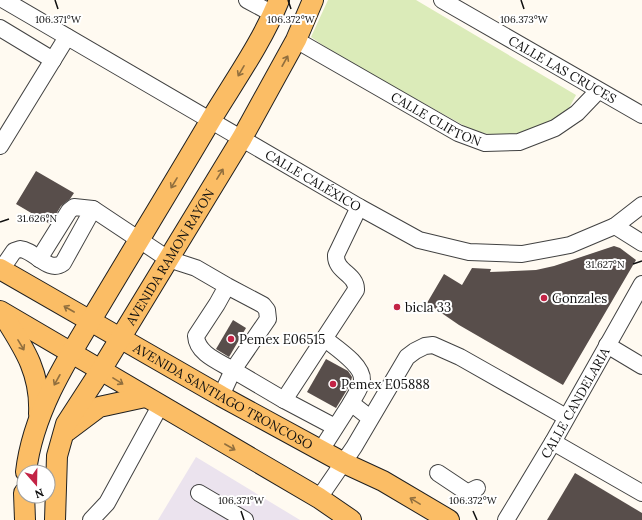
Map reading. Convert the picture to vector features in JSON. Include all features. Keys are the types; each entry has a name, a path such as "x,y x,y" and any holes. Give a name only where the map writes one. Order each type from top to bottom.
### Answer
{"main road":[{"name":"AVENIDA RAMON RAYON","path":"55,520 57,456 66,424 101,370 242,138 296,40 313,0"},
{"path":"27,464 30,444 50,392 90,321 211,120 276,7"},
{"name":"AVENIDA SANTIAGO TRONCOSO","path":"0,270 221,396 344,463 383,481 449,520"},
{"path":"0,311 101,370 152,402 319,498 351,520"},
{"path":"0,311 24,349 32,366 37,382 39,401 38,420"},
{"path":"63,435 99,407 152,402"},
{"path":"24,504 24,520"}],"street":[{"name":"CALLE CALÉXICO","path":"4,0 359,207 419,240 469,252 522,254 570,245 615,226 642,205"},
{"path":"247,0 276,7"},
{"name":"CALLE LAS CRUCES","path":"442,0 642,116"},
{"path":"0,28 53,60"},
{"path":"0,146 67,37"},
{"name":"CALLE CLIFTON","path":"296,40 458,133 485,143 519,142 555,128 577,113 598,91"},
{"path":"39,259 69,211 74,207 93,209 168,259 196,268 264,305 267,310 268,319 233,370 221,396"},
{"path":"284,400 356,290 355,281 340,268 336,255 359,207"},
{"path":"0,270 14,251 20,248 55,267 63,263 93,209"},
{"path":"615,226 642,243"},
{"name":"CALLE CANDELARIA","path":"506,520 553,442 642,284"},
{"path":"227,286 196,336 196,341 201,350 284,400 335,428"},
{"path":"321,450 351,403 362,382 362,373 358,366 325,339"},
{"path":"319,498 344,463 407,357 425,346 433,345 460,357 566,417"},
{"path":"607,345 642,366"},
{"path":"91,520 107,503 152,402"},
{"path":"351,403 370,418"},
{"path":"553,442 642,493"},
{"path":"438,473 464,491 469,492 477,488"},
{"path":"199,493 245,520"}],"shaded area":[{"path":"196,457 300,520 158,520"}],"green space":[{"path":"328,0 416,0 576,95 567,112 544,127 519,133 496,136 472,130 340,57 311,37"}],"building":[{"path":"36,171 74,193 70,199 61,206 50,224 16,204"},
{"name":"Gonzales","path":"614,246 620,248 636,260 563,385 459,325 427,303 444,274 462,285 472,268 491,269 490,272 536,270 554,266"},
{"name":"Pemex E06515","path":"233,320 246,328 229,357 216,349"},
{"name":"Pemex E05888","path":"326,359 348,371 352,377 350,385 336,408 307,392"},
{"path":"575,473 642,513 642,520 547,520"}],"place":[{"name":"Gonzales","path":"544,298"},
{"name":"bicla 33","path":"397,307"},
{"name":"Pemex E06515","path":"231,339"},
{"name":"Pemex E05888","path":"333,384"}]}
